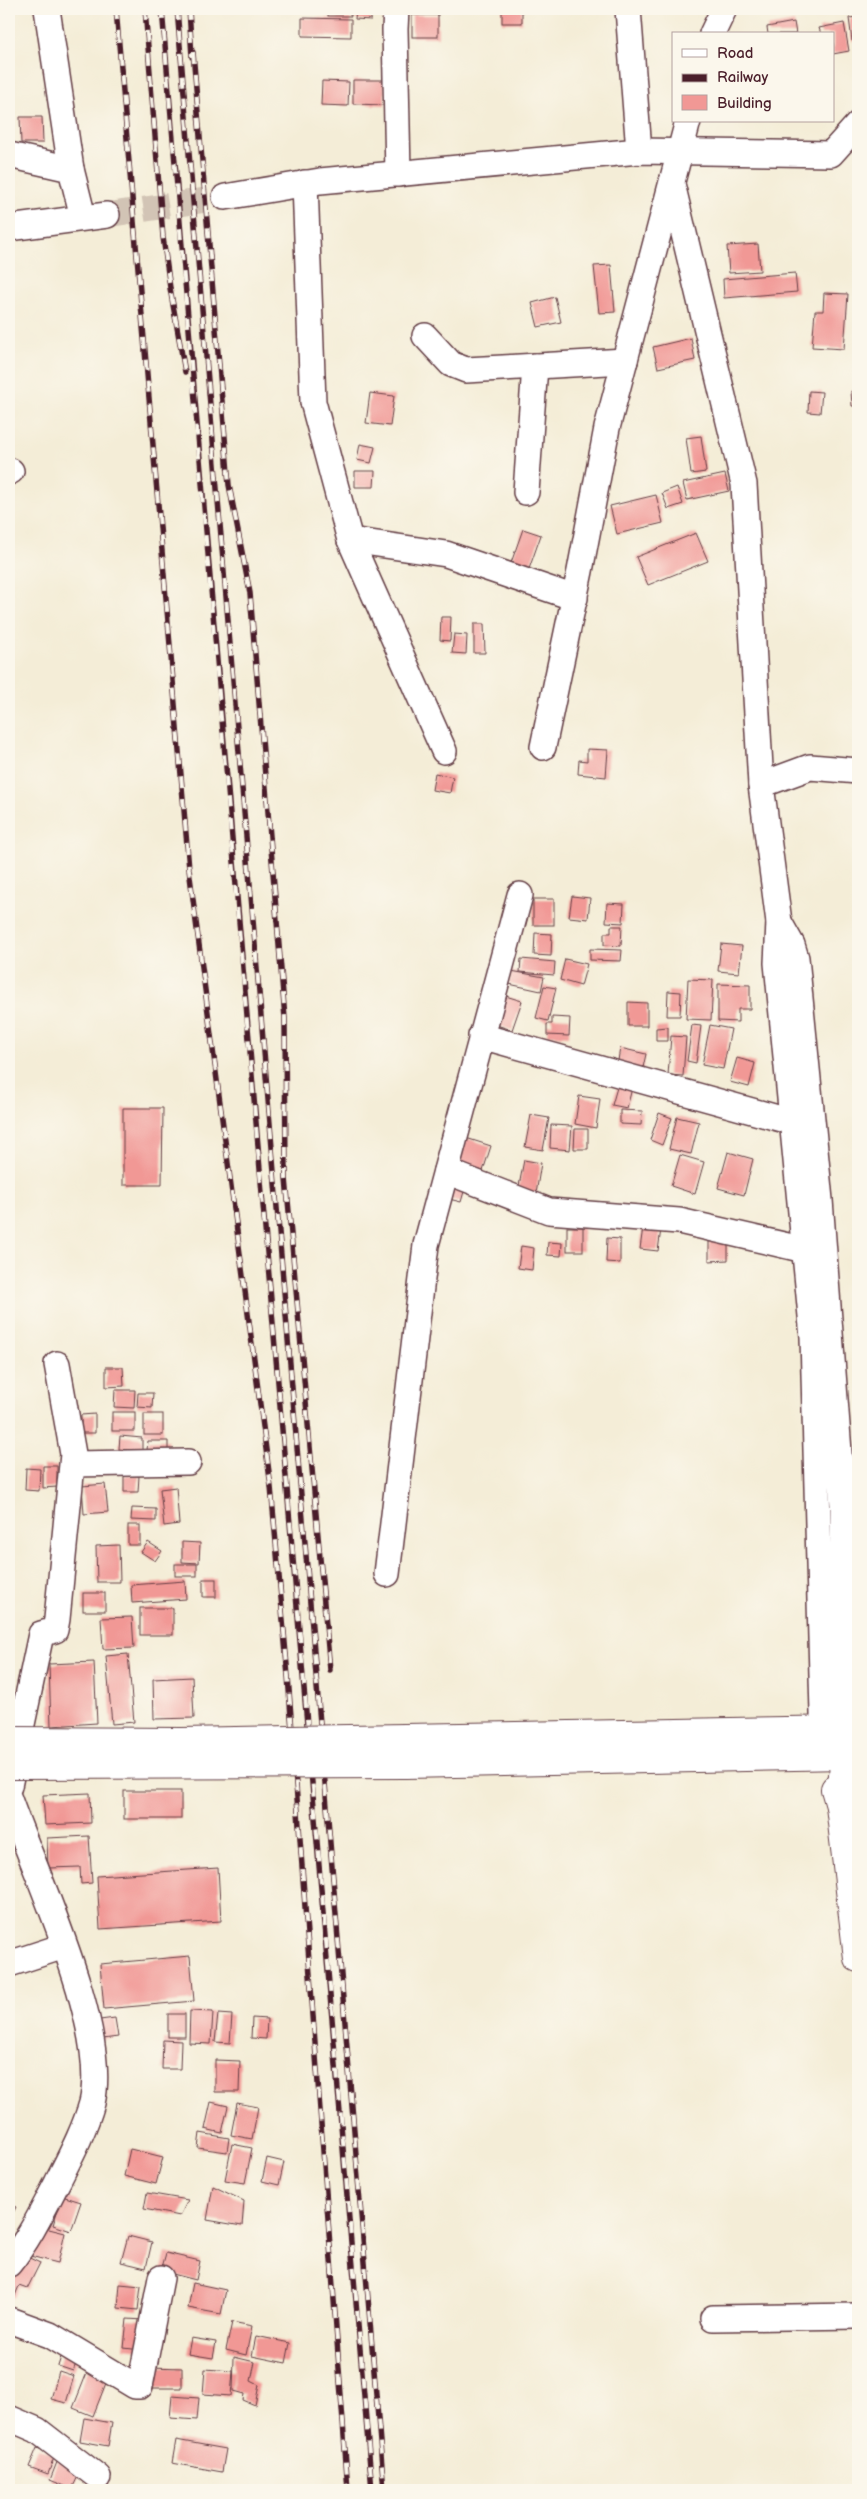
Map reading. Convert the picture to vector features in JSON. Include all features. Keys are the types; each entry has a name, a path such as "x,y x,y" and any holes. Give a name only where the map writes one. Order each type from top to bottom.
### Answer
{"main road":[{"path":"9,1741 182,1742 406,1751"},
{"path":"9,1765 406,1751 834,1743 858,1958"}],"street":[{"path":"9,228 95,216 71,169 47,9"},
{"path":"396,9 398,174"},
{"path":"628,9 639,151"},
{"path":"713,32 724,9"},
{"path":"543,747 575,598 607,428 688,122"},
{"path":"225,197 304,183 639,151 831,154 858,124"},
{"path":"9,154 71,169"},
{"path":"304,183 312,393 350,540 444,751"},
{"path":"672,186 744,484 761,785 779,922 777,963 813,1337 834,1743"},
{"path":"425,336 450,364 458,369 625,361"},
{"path":"526,492 535,366"},
{"path":"350,540 446,554 575,598"},
{"path":"761,785 810,767 858,771"},
{"path":"386,1574 424,1258 481,1036 520,895"},
{"path":"779,922 792,945 796,958 820,1200 843,1506 834,1743"},
{"path":"481,1036 792,1122"},
{"path":"446,1171 549,1210 679,1221 805,1250"},
{"path":"9,1786 41,1634 55,1630 72,1464 72,1445 57,1364"},
{"path":"72,1464 188,1462"},
{"path":"9,1799 64,1946 87,2017 94,2065 92,2102 80,2138 28,2239 9,2264"},
{"path":"9,1964 64,1946"},
{"path":"9,2320 50,2335 134,2386 140,2386 161,2278"},
{"path":"713,2318 858,2316"},
{"path":"9,2418 37,2430 98,2477"}],"building":[{"path":"293,9 322,9 322,12 293,12"},
{"path":"328,9 351,9 351,16 328,16"},
{"path":"356,9 371,9 371,20 355,19"},
{"path":"402,9 426,9 426,12 402,12"},
{"path":"502,9 522,9 522,23 502,23"},
{"path":"768,9 794,9 794,11 770,16"},
{"path":"412,15 438,15 438,37 412,37"},
{"path":"858,17 858,40 852,41 849,18"},
{"path":"302,18 351,19 351,37 302,36"},
{"path":"794,22 796,32 768,32 767,27"},
{"path":"844,23 849,51 834,54 834,32 820,32 819,28"},
{"path":"353,80 385,80 385,105 353,104"},
{"path":"322,81 349,82 348,106 321,105"},
{"path":"20,117 42,117 43,143 21,143"},
{"path":"9,120 12,120 13,139 9,140"},
{"path":"758,244 760,271 729,273 727,246"},
{"path":"611,265 615,312 599,313 594,266"},
{"path":"795,273 797,292 724,298 723,279"},
{"path":"824,293 848,294 844,349 812,347 815,311 823,311"},
{"path":"555,297 561,322 538,327 532,303"},
{"path":"691,338 695,360 658,368 653,347"},
{"path":"809,391 822,392 820,413 808,412"},
{"path":"851,391 858,391 858,406 852,406"},
{"path":"370,393 394,396 390,426 366,423"},
{"path":"701,436 706,472 691,474 686,438"},
{"path":"360,444 375,447 371,463 357,460"},
{"path":"355,471 375,471 374,487 355,487"},
{"path":"725,474 729,491 687,500 683,483"},
{"path":"677,487 683,504 668,509 662,493"},
{"path":"656,495 663,523 617,534 610,506"},
{"path":"523,529 541,535 529,569 511,563"},
{"path":"696,533 708,561 648,585 636,557"},
{"path":"441,617 451,617 450,641 440,640"},
{"path":"474,624 484,624 485,653 474,653"},
{"path":"454,634 467,635 466,654 452,653"},
{"path":"587,749 608,750 606,777 578,774 579,760 587,761"},
{"path":"435,773 453,777 450,793 432,790"},
{"path":"572,896 590,898 588,919 569,917"},
{"path":"533,899 554,899 554,925 533,925"},
{"path":"607,903 624,904 623,923 606,922"},
{"path":"611,926 622,926 621,946 604,945 604,933 611,933"},
{"path":"535,933 552,934 551,956 534,955"},
{"path":"721,944 742,946 739,973 718,971"},
{"path":"590,949 622,950 621,961 590,960"},
{"path":"521,959 555,962 554,975 520,972"},
{"path":"565,959 587,964 581,986 560,980"},
{"path":"511,971 544,977 541,991 509,984"},
{"path":"688,979 713,980 711,1020 686,1019"},
{"path":"718,984 750,985 750,1009 738,1009 738,1022 718,1021"},
{"path":"544,986 556,988 548,1021 536,1018"},
{"path":"668,991 681,992 680,1016 667,1016"},
{"path":"499,994 522,1001 512,1030 490,1023"},
{"path":"628,1002 647,1003 647,1026 628,1026"},
{"path":"552,1017 570,1018 569,1036 547,1035 547,1024 552,1024"},
{"path":"692,1025 701,1026 696,1063 687,1061"},
{"path":"710,1025 731,1029 723,1069 702,1065"},
{"path":"668,1027 668,1041 656,1041 656,1028"},
{"path":"671,1036 686,1037 683,1076 668,1075"},
{"path":"620,1048 646,1054 642,1072 617,1067"},
{"path":"737,1058 755,1063 749,1087 730,1082"},
{"path":"618,1084 632,1088 627,1108 612,1105"},
{"path":"579,1096 600,1099 596,1128 575,1124"},
{"path":"123,1108 163,1108 162,1185 123,1185"},
{"path":"620,1110 642,1111 641,1125 620,1124"},
{"path":"659,1113 672,1118 662,1145 650,1140"},
{"path":"531,1115 549,1118 543,1150 525,1147"},
{"path":"677,1117 699,1122 691,1154 669,1149"},
{"path":"551,1125 572,1126 570,1150 550,1148"},
{"path":"575,1129 588,1129 588,1149 574,1149"},
{"path":"466,1138 491,1146 483,1171 458,1163"},
{"path":"728,1152 753,1159 744,1195 718,1188"},
{"path":"680,1155 704,1162 695,1194 671,1186"},
{"path":"524,1160 541,1163 536,1194 518,1191"},
{"path":"449,1184 465,1188 461,1202 445,1198"},
{"path":"567,1227 583,1227 583,1251 567,1251"},
{"path":"643,1227 661,1229 658,1251 640,1249"},
{"path":"607,1238 620,1239 620,1263 606,1262"},
{"path":"709,1238 728,1238 728,1260 709,1261"},
{"path":"548,1242 562,1243 561,1256 547,1255"},
{"path":"521,1246 534,1248 532,1270 518,1268"},
{"path":"106,1367 123,1367 124,1386 106,1387"},
{"path":"115,1390 135,1390 134,1408 114,1407"},
{"path":"138,1393 153,1393 152,1408 137,1407"},
{"path":"112,1412 135,1412 135,1431 112,1431"},
{"path":"95,1414 95,1433 81,1433 81,1415"},
{"path":"144,1414 163,1414 163,1435 144,1435"},
{"path":"120,1436 142,1438 142,1451 119,1449"},
{"path":"148,1441 168,1441 168,1451 147,1450"},
{"path":"43,1466 57,1466 57,1487 43,1488"},
{"path":"26,1468 40,1469 39,1491 25,1490"},
{"path":"124,1476 139,1476 138,1492 124,1492"},
{"path":"105,1484 108,1512 84,1514 82,1486"},
{"path":"176,1487 179,1524 164,1526 160,1489"},
{"path":"132,1508 156,1509 156,1521 131,1520"},
{"path":"128,1525 140,1525 140,1545 128,1545"},
{"path":"148,1542 162,1551 155,1561 141,1552"},
{"path":"182,1542 200,1543 199,1563 182,1562"},
{"path":"119,1545 120,1582 97,1582 96,1546"},
{"path":"175,1564 197,1564 197,1576 175,1576"},
{"path":"203,1579 216,1579 216,1597 203,1597"},
{"path":"185,1581 186,1599 132,1603 131,1585"},
{"path":"83,1593 105,1593 105,1611 83,1611"},
{"path":"140,1608 173,1608 173,1635 140,1635"},
{"path":"132,1617 134,1648 103,1649 101,1618"},
{"path":"128,1654 134,1722 112,1724 106,1656"},
{"path":"94,1662 97,1723 51,1726 49,1664"},
{"path":"192,1677 194,1718 154,1719 153,1679"},
{"path":"124,1791 181,1791 181,1819 124,1819"},
{"path":"90,1793 91,1823 45,1825 43,1795"},
{"path":"89,1836 92,1883 81,1884 80,1867 48,1868 47,1838"},
{"path":"218,1868 221,1921 100,1929 97,1876"},
{"path":"190,1956 194,2001 104,2009 100,1964"},
{"path":"190,2011 213,2012 211,2044 189,2043"},
{"path":"168,2014 185,2014 185,2037 168,2037"},
{"path":"218,2014 232,2015 230,2043 215,2042"},
{"path":"115,2018 118,2037 103,2039 100,2020"},
{"path":"252,2018 267,2019 266,2039 251,2038"},
{"path":"163,2040 181,2041 180,2069 162,2069"},
{"path":"215,2060 240,2061 239,2092 215,2092"},
{"path":"211,2102 228,2106 222,2133 205,2129"},
{"path":"237,2103 258,2107 252,2139 231,2135"},
{"path":"200,2133 229,2138 227,2152 198,2148"},
{"path":"232,2144 252,2148 245,2183 225,2180"},
{"path":"130,2149 163,2157 156,2184 124,2176"},
{"path":"267,2158 284,2162 279,2185 262,2181"},
{"path":"213,2186 244,2201 242,2226 207,2220"},
{"path":"147,2193 188,2200 180,2216 144,2209"},
{"path":"62,2196 81,2202 71,2231 53,2225"},
{"path":"9,2204 16,2207 9,2221"},
{"path":"37,2226 65,2233 58,2263 30,2256"},
{"path":"128,2236 152,2242 146,2268 121,2262"},
{"path":"19,2253 40,2263 27,2289 19,2286 14,2298 9,2295 9,2274"},
{"path":"166,2253 200,2261 196,2280 161,2271"},
{"path":"193,2283 226,2290 221,2314 188,2308"},
{"path":"120,2284 141,2286 138,2310 118,2308"},
{"path":"127,2319 144,2320 141,2350 124,2348"},
{"path":"232,2322 252,2326 246,2355 226,2350"},
{"path":"256,2336 290,2343 286,2363 252,2356"},
{"path":"191,2338 216,2342 213,2358 188,2354"},
{"path":"62,2354 78,2359 73,2371 58,2366"},
{"path":"234,2357 255,2362 251,2381 259,2385 255,2405 243,2400 244,2394 233,2391"},
{"path":"150,2367 182,2368 182,2388 150,2388"},
{"path":"205,2369 233,2371 231,2396 203,2394"},
{"path":"88,2370 108,2378 93,2416 73,2408"},
{"path":"59,2371 74,2376 66,2403 51,2399"},
{"path":"172,2396 199,2398 197,2420 170,2418"},
{"path":"84,2418 112,2423 108,2446 80,2441"},
{"path":"176,2440 226,2449 222,2472 172,2463"},
{"path":"37,2448 55,2455 48,2474 29,2467"},
{"path":"59,2457 79,2474 72,2489 50,2480"}],"tunnel":[{"path":"107,215 225,197"}],"railway":[{"path":"116,9 189,869 271,1487 288,1676 348,2490"},
{"path":"145,9 163,237 185,372"},
{"path":"162,9 372,2490"},
{"path":"177,9 384,2490"},
{"path":"189,9 192,57"},
{"path":"193,52 229,485 250,593 285,1018 286,1178 330,1670"}]}
